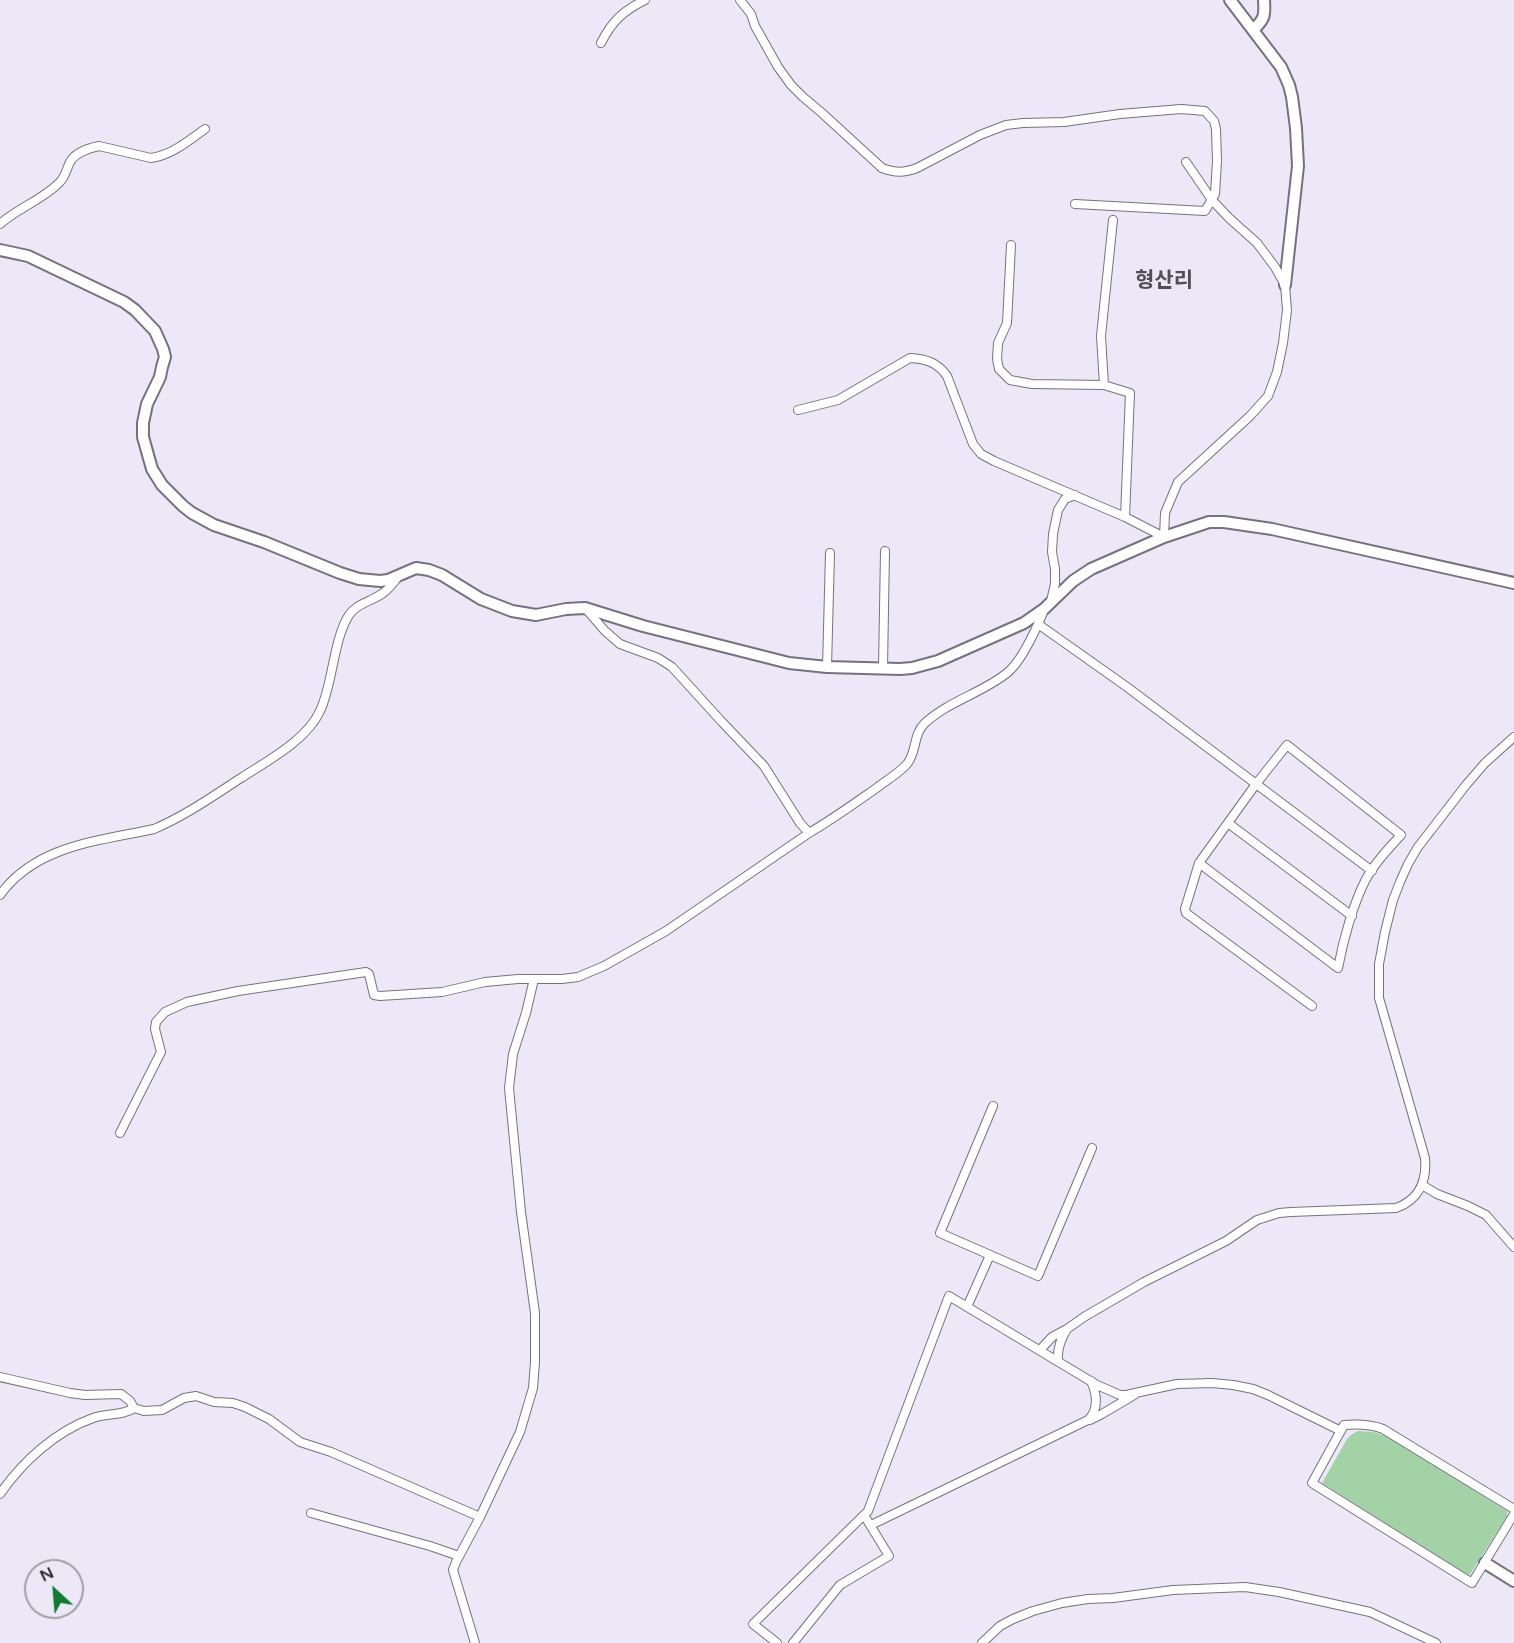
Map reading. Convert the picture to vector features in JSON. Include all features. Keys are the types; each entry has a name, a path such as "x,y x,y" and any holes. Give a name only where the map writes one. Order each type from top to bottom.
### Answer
{"main road":[{"path":"1230,0 1277,61 1285,74 1292,97 1298,166 1285,285"},
{"path":"1254,30 1263,21 1264,0"},
{"path":"0,250 28,256 124,303 135,310 155,331 165,357 145,412 143,437 156,478 168,492 192,513 225,529 264,542 349,577 380,581 416,568 429,570 442,575 481,599 528,615 543,615 566,609 585,608 643,626 799,665 883,668 912,668 938,661 1024,623 1048,606 1083,574 1164,537 1209,522 1249,525 1514,583"},
{"path":"1485,1563 1514,1581"}],"street":[{"path":"601,43 606,33 624,12 645,0"},
{"path":"740,0 751,14 755,26 778,67 791,85 882,168 891,171 908,172 980,135 1006,125 1064,122 1181,109 1201,110 1210,115 1216,129 1217,161 1215,194 1205,211 1075,204"},
{"path":"0,224 57,185 67,173 74,156 91,148 99,146 151,158 159,157 178,148 205,129"},
{"path":"798,410 838,400 910,358 932,361 947,376 973,444 981,454 1125,517 1164,537 1165,513 1178,482 1250,416 1268,396 1277,372 1287,310 1285,285 1275,267 1257,243 1212,200 1186,162"},
{"path":"1104,385 1101,336 1113,220"},
{"path":"1011,244 1007,323 998,343 999,369 1010,380 1032,384 1104,385 1130,393 1125,517"},
{"path":"120,1133 161,1052 155,1029 156,1022 165,1012 187,1002 366,972 369,974 374,995 380,996 442,992 485,982 578,977 629,953 675,925 833,819 907,764 919,730 930,719 1014,667 1048,606 1055,584 1052,552 1058,510 1065,499 1075,495"},
{"path":"883,668 885,551"},
{"path":"827,667 830,553"},
{"path":"0,895 11,881 31,865 68,848 154,829 167,823 206,801 292,744 313,724 321,710 348,617 359,605 386,591 399,576"},
{"path":"585,608 620,644 658,658 672,667 764,766 800,823 809,833"},
{"path":"1038,624 1372,871"},
{"path":"1040,1350 1052,1337 1084,1317 1128,1291 1226,1241 1257,1220 1285,1212 1396,1208 1410,1202 1416,1195 1422,1185 1426,1168 1422,1145 1379,998 1379,964 1385,932 1393,900 1418,847 1466,784 1491,757 1514,737"},
{"path":"1199,863 1338,968 1344,941 1361,892 1372,871 1401,835 1287,745 1199,863 1185,909 1186,913 1312,1006"},
{"path":"1228,823 1352,916"},
{"path":"475,1643 453,1570 520,1432 533,1388 536,1362 535,1313 521,1212 509,1088 513,1054 534,979"},
{"path":"993,1106 940,1233 1038,1276 1092,1148"},
{"path":"1422,1185 1486,1215 1514,1247"},
{"path":"967,1307 990,1255"},
{"path":"777,1643 753,1624 870,1507 949,1296 1105,1389 1120,1395 1177,1384 1233,1384 1268,1395 1341,1431"},
{"path":"1058,1361 1059,1345 1067,1329"},
{"path":"0,1377 70,1393 121,1394 134,1408 144,1411 162,1410 184,1398 196,1396 214,1402 239,1405 269,1419 300,1442 331,1452 480,1517"},
{"path":"1088,1420 1095,1408 1095,1390 1090,1380"},
{"path":"871,1526 1102,1414 1138,1393"},
{"path":"0,1494 19,1469 70,1429 96,1417 125,1412 134,1408"},
{"path":"1514,1509 1383,1429 1372,1425 1344,1425 1312,1483 1472,1583 1514,1514"},
{"path":"311,1513 459,1556"},
{"path":"793,1643 840,1585 889,1556 864,1515"},
{"path":"982,1643 1000,1626 1013,1619 1062,1603 1088,1599 1113,1599 1173,1590 1245,1587 1370,1612 1436,1643"}],"green space":[{"path":"1358,1431 1387,1436 1507,1511 1507,1516 1469,1576 1322,1483 1347,1439"}],"district":[{"name":"형산리","path":"1164,281"}]}
